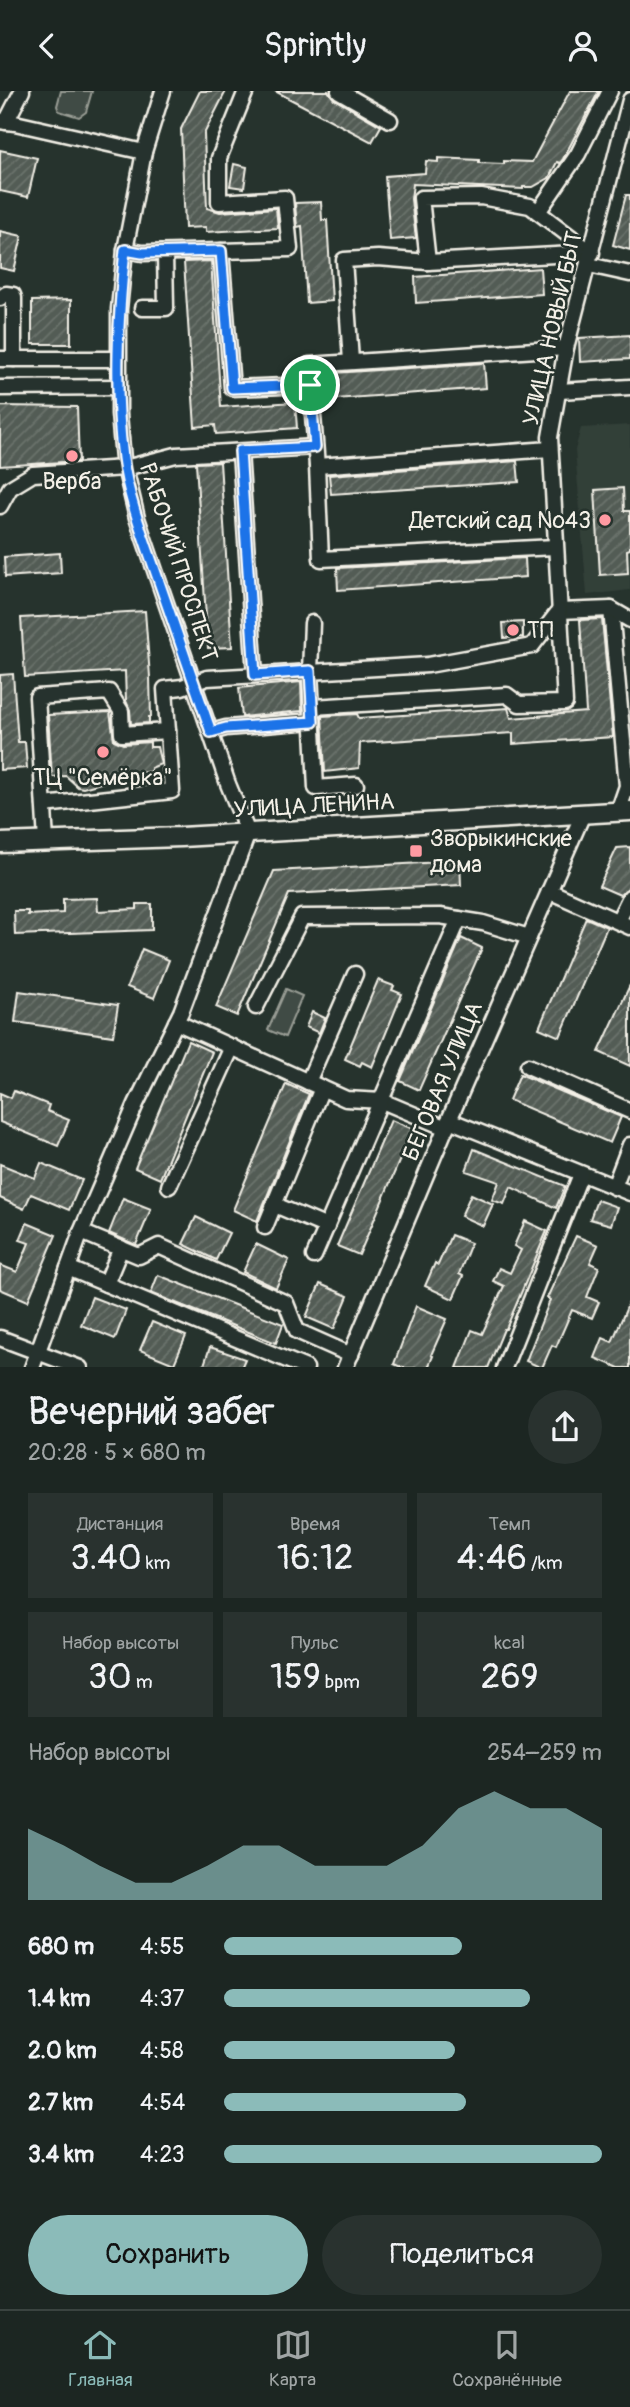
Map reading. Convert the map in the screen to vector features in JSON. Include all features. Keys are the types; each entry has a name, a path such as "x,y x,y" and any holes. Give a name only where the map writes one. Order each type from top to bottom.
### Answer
{"main road":[{"name":"УЛИЦА ЛЕНИНА","path":"0,843 248,833 624,811"}],"street":[{"path":"22,91 3,122 144,152"},
{"name":"РАБОЧИЙ ПРОСПЕКТ","path":"163,91 144,152 125,250 119,309 118,387 125,468 137,518 248,833"},
{"path":"125,250 165,253 290,249 285,198 219,202 219,157 246,91"},
{"path":"339,91 390,120"},
{"path":"538,212 578,153 610,91"},
{"name":"УЛИЦА НОВЫЙ БЫТ","path":"313,714 507,695 519,704 565,703 550,437 566,348 630,100"},
{"path":"428,262 421,198 481,197 530,206 590,259 630,274"},
{"path":"221,251 232,388 310,385"},
{"path":"142,308 166,307 165,253"},
{"path":"351,361 344,260 378,258 428,262 590,259"},
{"path":"0,298 6,294 13,295 14,298 7,359 118,359"},
{"path":"555,547 321,559 309,365 566,348"},
{"path":"0,388 118,387"},
{"path":"559,391 630,387"},
{"path":"0,506 10,488 33,474 125,468 176,455 315,447"},
{"path":"317,465 550,449"},
{"path":"240,451 255,675"},
{"path":"611,609 625,705 624,811"},
{"path":"44,805 172,791 165,689 181,687 193,681 255,675 428,665 532,646 559,611 611,609 630,620"},
{"path":"312,623 310,671 316,788 356,785"},
{"path":"47,842 37,697 109,692 121,711 122,734 168,731"},
{"path":"211,732 313,714"},
{"name":"БЕГОВАЯ УЛИЦА","path":"348,1361 583,814"},
{"path":"32,1367 81,1232 136,1104 176,1022 248,833"},
{"path":"549,891 624,924 630,897"},
{"path":"256,1007 302,916 440,916 484,923 529,937"},
{"path":"314,1257 458,919"},
{"path":"265,1227 355,974"},
{"path":"176,1022 346,1099 382,1101 630,1193"},
{"path":"169,1186 232,1047"},
{"path":"528,1066 630,1111"},
{"path":"614,1187 630,1145"},
{"path":"504,1367 581,1174"},
{"path":"275,1205 327,1227"},
{"path":"81,1232 139,1256 159,1246 286,1303 297,1331 348,1361"},
{"path":"106,1284 121,1248"},
{"path":"68,1268 306,1367"},
{"path":"0,1338 80,1367"}],"shaded area":[{"path":"61,91 92,91 86,112 79,117 59,111 57,106"},
{"name":"Детский сад №43","path":"630,425 630,590 587,595 575,450 581,428"},
{"path":"286,989 302,996 285,1037 268,1030"}],"building":[{"path":"200,91 226,91 204,134 207,208 220,212 276,208 278,228 206,232 206,227 185,228 181,129"},
{"path":"275,91 328,91 334,99 381,126 372,142"},
{"path":"570,91 599,91 563,159 560,163 557,162 549,178 523,189 413,184 411,199 416,238 390,240 385,176 425,173 426,161 438,162 438,158 479,160 479,163 532,162"},
{"path":"0,150 37,158 28,197 0,191"},
{"path":"234,164 247,167 244,188 230,186"},
{"path":"626,195 630,195 630,250 613,245"},
{"path":"321,202 322,220 327,220 332,301 307,303 302,226 297,227 295,203"},
{"path":"0,231 22,236 14,271 0,268"},
{"path":"211,261 221,407 295,402 297,428 216,434 215,425 195,427 184,262"},
{"path":"540,268 542,294 416,303 415,277"},
{"path":"71,300 71,344 32,344 32,301"},
{"path":"630,335 630,359 580,362 579,338"},
{"path":"484,363 486,388 335,399 333,373"},
{"path":"0,406 77,407 79,461 0,466"},
{"path":"517,461 519,482 331,494 329,475"},
{"path":"220,462 232,647 208,648 196,463"},
{"path":"623,488 624,511 630,511 628,573 600,575 595,490"},
{"path":"60,553 61,573 5,577 4,557"},
{"path":"525,558 526,577 338,590 337,568"},
{"path":"145,611 150,677 149,723 131,724 126,701 125,671 25,677 21,618"},
{"path":"602,619 613,737 513,744 513,733 360,743 359,768 325,772 322,716 357,714 359,718 508,708 511,718 586,712 580,620"},
{"name":"ТП","path":"523,622 523,637 504,638 503,623"},
{"path":"13,674 18,742 25,742 27,768 0,770 0,675"},
{"path":"301,682 302,711 242,717 239,688"},
{"name":"ТЦ \"Семёрка\"","path":"110,712 114,740 123,744 150,742 150,747 157,747 161,764 151,768 151,772 136,773 83,788 66,776 52,777 48,715"},
{"path":"630,847 628,888 620,895 599,886 617,848"},
{"path":"460,861 461,885 289,894 237,1016 216,1007 274,871"},
{"path":"97,898 98,911 137,909 137,904 152,904 152,930 15,935 14,911 28,911 28,915 63,913 63,899"},
{"path":"586,918 607,927 560,1037 539,1028"},
{"path":"461,938 482,948 419,1090 400,1081"},
{"path":"142,949 169,960 154,998 127,987"},
{"path":"378,980 394,986 392,990 402,994 372,1067 362,1062 360,1066 345,1059"},
{"path":"630,985 630,1066 599,1052"},
{"path":"19,991 118,1005 113,1036 15,1022"},
{"path":"312,1012 325,1018 319,1033 306,1027"},
{"path":"188,1041 212,1052 160,1179 135,1168"},
{"path":"520,1074 621,1117 610,1143 509,1100"},
{"path":"286,1084 309,1094 257,1221 233,1210"},
{"path":"14,1091 49,1105 47,1111 69,1120 58,1146 0,1122 0,1093 11,1098"},
{"path":"391,1120 413,1129 359,1255 337,1246"},
{"path":"474,1149 565,1186 556,1208 511,1187 504,1204 492,1200 499,1182 466,1171"},
{"path":"41,1163 82,1180 69,1210 31,1194 24,1209 0,1198 0,1164 35,1178"},
{"path":"471,1194 493,1204 483,1226 461,1216"},
{"path":"123,1198 151,1209 136,1245 109,1233"},
{"path":"597,1200 617,1207 611,1225 590,1219"},
{"path":"196,1217 229,1233 216,1260 183,1244"},
{"path":"525,1221 547,1231 488,1367 457,1367 472,1330 482,1334 504,1286 493,1281 499,1268 510,1273 521,1250 514,1246"},
{"path":"27,1223 56,1235 28,1301 0,1289 0,1265 17,1272 29,1243 20,1240"},
{"path":"451,1235 471,1243 459,1274 463,1276 453,1299 425,1286"},
{"path":"576,1236 598,1245 590,1263 599,1267 587,1297 599,1302 592,1318 572,1310 556,1347 552,1345 542,1367 540,1367 526,1361 550,1300 547,1298"},
{"path":"256,1244 289,1260 276,1288 243,1272"},
{"path":"158,1275 283,1324 276,1343 151,1293"},
{"path":"320,1284 348,1296 334,1329 306,1317"},
{"path":"92,1297 126,1310 115,1339 81,1325"},
{"path":"630,1300 630,1367 617,1367 595,1358 603,1338 612,1342"},
{"path":"416,1306 447,1319 428,1367 401,1367 394,1364"},
{"path":"152,1322 186,1336 174,1364 140,1350"},
{"path":"210,1347 245,1359 241,1367 203,1367"}],"place":[{"name":"Верба","path":"72,456"},
{"name":"Детский сад №43","path":"605,520"},
{"name":"ТП","path":"513,630"},
{"name":"ТЦ \"Семёрка\"","path":"103,752"},
{"name":"Зворыкинские дома","path":"416,851"}],"route":[{"path":"125,250 142,253 221,251 232,388 310,385 315,447 240,451 255,675 310,671 313,722 226,728 211,732 137,518 123,459 118,353 125,250"}]}
